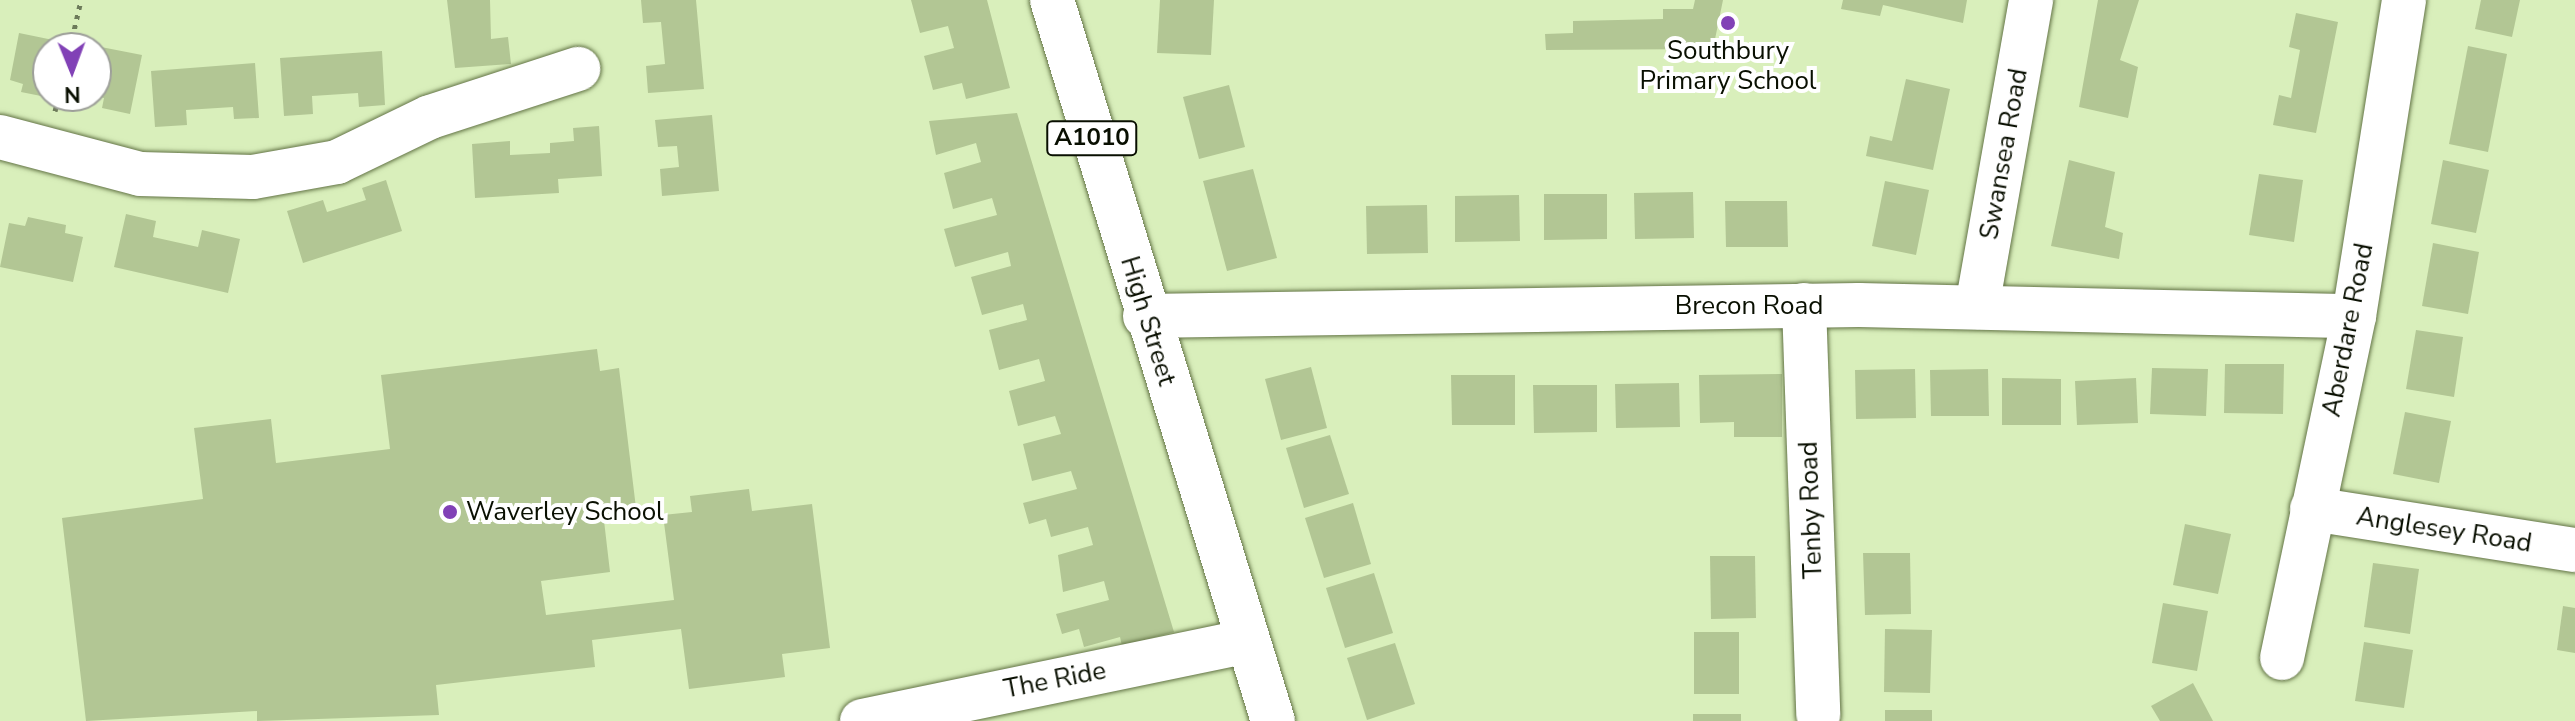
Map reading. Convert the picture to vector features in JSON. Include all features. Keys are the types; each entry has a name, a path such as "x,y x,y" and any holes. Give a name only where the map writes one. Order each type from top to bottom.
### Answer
{"street":[{"name":"High Street","path":"1052,0 1145,316 1248,641"},
{"name":"Swansea Road","path":"1977,307 2031,0"},
{"name":"Aberdare Road","path":"2282,658 2354,316 2404,0"},
{"path":"0,137 140,174 253,177 337,162 430,117 578,69"},
{"name":"Brecon Road","path":"1145,316 1804,305 2354,316"},
{"name":"Tenby Road","path":"1804,305 1818,715"},
{"name":"Anglesey Road","path":"2312,509 2575,550"},
{"name":"The Ride","path":"862,721 945,711 1248,641"},
{"name":"A1010","path":"1248,641 1273,721"}],"path":[{"path":"74,32 81,0"}],"building":[{"path":"447,0 490,0 491,39 508,37 511,64 455,68"},
{"path":"641,0 696,0 704,89 648,93 646,66 665,64 661,22 643,23"},
{"path":"911,0 987,0 1010,88 966,99 962,83 933,90 924,56 954,48 948,26 920,33"},
{"path":"1160,0 1214,0 1211,55 1157,53"},
{"path":"1695,0 1723,0 1713,49 1546,50 1545,34 1573,33 1573,21 1663,19 1663,9 1693,9"},
{"path":"1843,0 1967,0 1963,23 1883,5 1880,16 1841,9"},
{"path":"2098,0 2139,0 2120,60 2138,67 2128,118 2079,107"},
{"path":"2481,0 2520,0 2512,37 2475,29"},
{"path":"2296,13 2338,22 2316,133 2273,125 2279,95 2291,98 2300,50 2289,47"},
{"path":"19,33 32,36 32,94 21,92 23,84 10,80"},
{"path":"2468,46 2507,54 2488,152 2449,144"},
{"path":"112,49 142,55 130,114 112,110"},
{"path":"382,51 385,105 359,107 358,93 312,96 313,114 284,116 280,58"},
{"path":"255,63 259,118 234,119 233,107 186,110 187,125 155,127 151,71"},
{"path":"1906,79 1950,89 1933,170 1866,156 1870,136 1892,141"},
{"path":"1229,85 1245,147 1199,159 1183,97"},
{"path":"1017,113 1174,632 1122,646 1120,637 1084,647 1079,629 1062,634 1056,614 1109,600 1104,581 1063,592 1058,555 1093,545 1088,527 1051,537 1046,519 1029,524 1023,503 1077,489 1071,471 1032,481 1023,444 1061,434 1055,416 1018,426 1009,391 1045,381 1039,359 999,370 989,330 1027,320 1023,304 982,315 971,277 1011,266 1008,252 955,267 944,229 997,215 992,198 953,209 944,173 981,162 976,143 936,155 929,121"},
{"path":"712,115 719,191 662,196 660,169 679,167 677,146 658,147 655,120"},
{"path":"599,126 602,176 558,179 559,193 475,198 472,144 510,141 510,155 550,153 550,143 574,141 573,128"},
{"path":"2069,160 2115,172 2105,227 2123,233 2119,259 2051,246"},
{"path":"2443,160 2489,170 2476,233 2431,224"},
{"path":"1253,169 1277,258 1227,271 1203,181"},
{"path":"2259,174 2303,180 2294,242 2249,235"},
{"path":"386,180 402,231 303,263 287,211 323,200 327,212 366,200 362,188"},
{"path":"1885,181 1929,190 1916,255 1872,246"},
{"path":"1693,192 1694,238 1635,239 1634,193"},
{"path":"1544,194 1607,194 1607,239 1544,240"},
{"path":"1519,195 1520,241 1455,242 1455,196"},
{"path":"1725,201 1787,201 1788,247 1726,247"},
{"path":"1427,205 1428,253 1367,254 1366,206"},
{"path":"126,214 156,221 153,237 198,247 202,230 240,239 228,293 114,267"},
{"path":"28,217 66,225 65,233 83,237 73,282 0,267 9,223 25,226"},
{"path":"2433,243 2479,252 2468,314 2422,306"},
{"path":"2416,330 2463,337 2454,397 2406,389"},
{"path":"597,349 600,371 619,368 636,508 603,512 610,572 541,581 546,615 674,600 663,515 692,512 690,496 749,489 752,511 812,504 830,648 782,654 785,677 689,689 681,629 592,640 595,667 436,685 439,715 257,721 257,711 86,721 62,518 203,499 194,428 271,419 276,463 390,449 381,375"},
{"path":"2225,364 2284,364 2283,414 2224,413"},
{"path":"1311,367 1327,428 1281,440 1265,379"},
{"path":"2152,368 2208,369 2206,416 2150,414"},
{"path":"1915,369 1916,418 1856,419 1855,370"},
{"path":"1988,369 1989,416 1931,416 1930,370"},
{"path":"1782,374 1782,437 1734,437 1734,422 1700,423 1699,375"},
{"path":"1451,375 1515,375 1515,425 1452,425"},
{"path":"2002,378 2061,379 2061,425 2002,425"},
{"path":"2136,378 2138,423 2077,425 2075,381"},
{"path":"1679,383 1680,427 1616,428 1615,384"},
{"path":"1533,385 1597,385 1597,432 1534,433"},
{"path":"2405,412 2451,421 2439,483 2393,474"},
{"path":"1330,435 1349,494 1304,508 1286,448"},
{"path":"1353,503 1371,564 1324,578 1305,518"},
{"path":"2185,524 2231,534 2218,594 2173,585"},
{"path":"1863,553 1910,553 1911,614 1865,615"},
{"path":"1710,556 1755,556 1756,618 1711,619"},
{"path":"2373,563 2419,569 2410,634 2364,627"},
{"path":"1374,573 1393,633 1345,648 1326,588"},
{"path":"2163,603 2208,611 2197,671 2152,663"},
{"path":"2563,606 2575,608 2575,653 2557,650"},
{"path":"1885,629 1932,630 1930,693 1884,692"},
{"path":"1694,632 1739,632 1739,694 1694,694"},
{"path":"2364,642 2413,650 2404,708 2355,701"},
{"path":"1395,643 1415,704 1367,720 1347,658"},
{"path":"2193,683 2213,721 2160,721 2151,706"},
{"path":"1885,710 1932,710 1932,721 1885,721"},
{"path":"1693,714 1741,714 1741,721 1693,721"}],"place":[{"name":"Southbury Primary School","path":"1728,23"},
{"name":"Waverley School","path":"450,512"}]}
